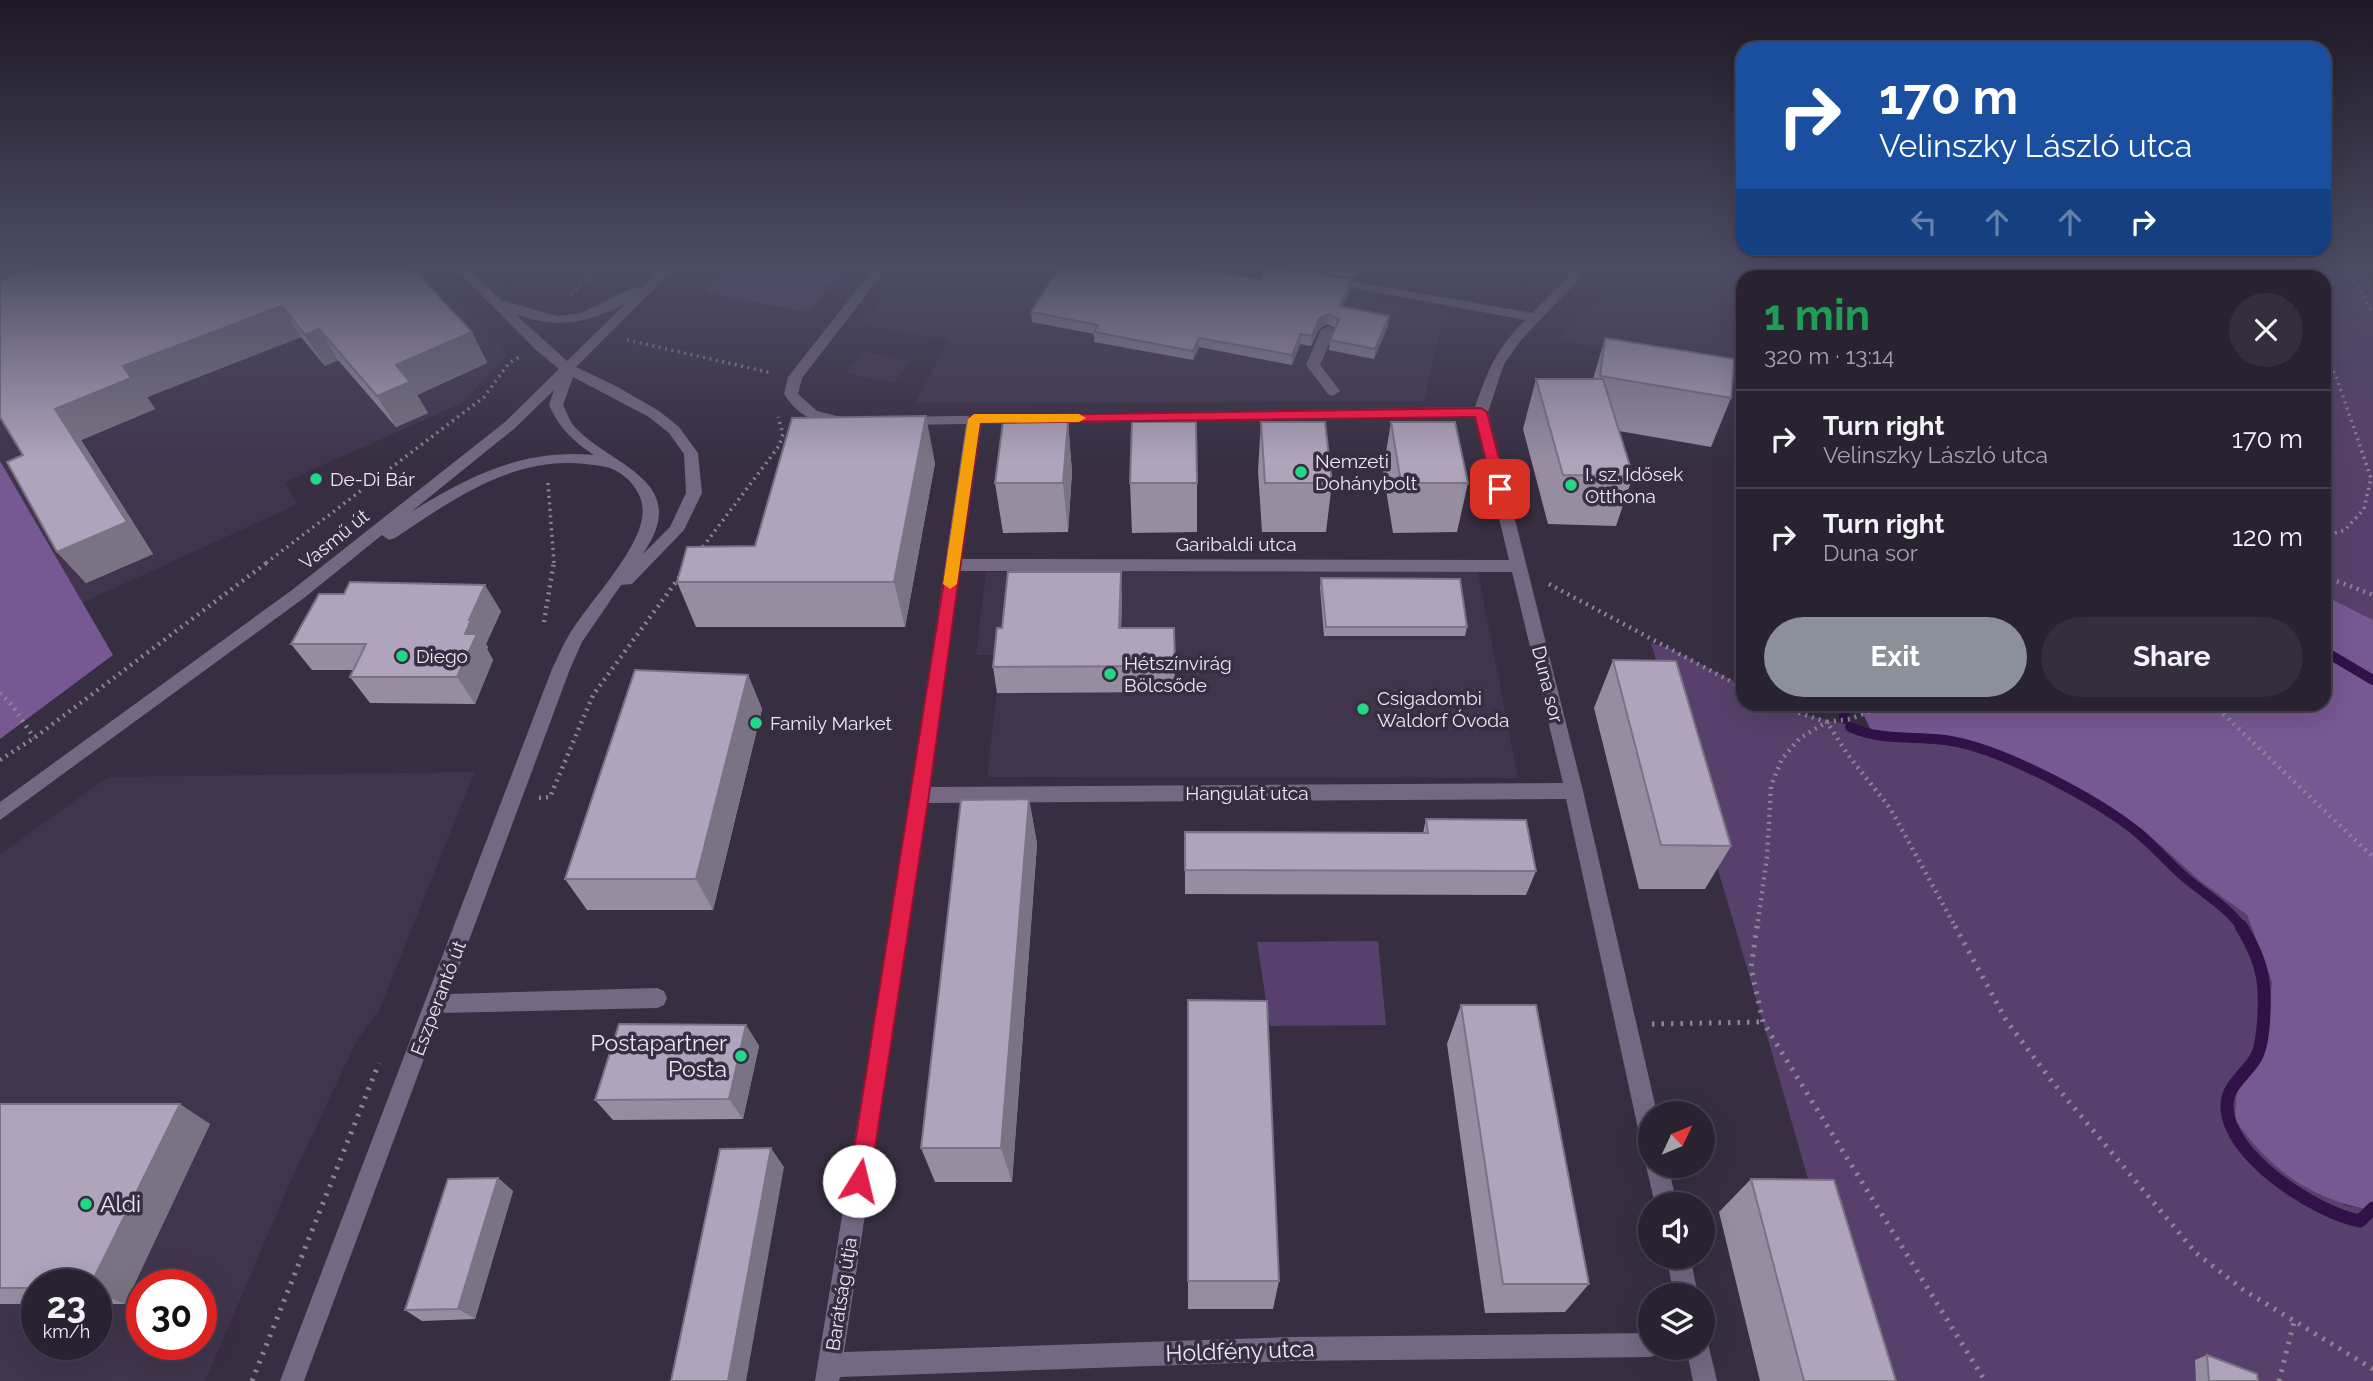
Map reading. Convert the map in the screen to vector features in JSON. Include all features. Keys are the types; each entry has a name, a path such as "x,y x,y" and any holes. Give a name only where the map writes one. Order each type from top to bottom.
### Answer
{"street":[{"path":"527,332 568,369"},
{"name":"Vasmű út","path":"0,812 298,594 510,425 605,332"},
{"path":"830,332 795,377 791,394 801,410 822,418 855,421"},
{"path":"1327,332 1313,365 1333,391"},
{"path":"881,421 1481,412 1497,364 1520,332"},
{"name":"Eszperantó út","path":"292,1381 561,669 589,618 645,538 652,520 652,502 634,475 611,463 568,428 556,405 568,369 611,389 654,414 674,430 691,453 694,493 676,530 589,618"},
{"name":"Duna sor","path":"1481,412 1574,791 1643,1101"},
{"name":"Barátság útja","path":"828,1373 920,795 974,419"},
{"name":"Eszperantó út","path":"298,594 465,485 501,468 541,459 578,456 611,463"},
{"name":"Garibaldi utca","path":"952,565 1519,566"},
{"name":"Hangulat utca","path":"920,795 1574,791"},
{"path":"435,1004 657,998"},
{"name":"Holdfény utca","path":"828,1373 1292,1349 1638,1345"},
{"path":"1701,1360 1705,1381"}],"path":[{"path":"649,345 782,375"},
{"path":"0,760 34,738 484,397 509,363"},
{"path":"2331,367 2371,478 2364,509 2344,530 2331,534"},
{"path":"697,554 779,446"},
{"path":"544,622 554,564 546,479"},
{"path":"550,797 593,695 689,565"},
{"path":"2331,579 2373,595"},
{"path":"1542,580 1736,684"},
{"path":"0,693 12,705 34,738"},
{"path":"1793,711 1827,722 1848,755 1890,808 2007,1020 2050,1079 2196,1253 2245,1291 2373,1369"},
{"path":"1871,711 1850,719 1827,722 1800,738 1782,759 1771,786 1766,857 1751,968 1763,1021 1985,1381"},
{"path":"2220,711 2373,857"},
{"path":"1646,1024 1763,1021"},
{"path":"252,1381 380,1060"},
{"path":"2278,1381 2294,1322"}],"shaded area":[{"path":"0,332 488,332 508,354 462,403 285,482 298,504 82,603 0,461"},
{"path":"905,332 1440,332 1424,401 915,403 949,340"},
{"path":"1564,332 1736,332 1736,372 1556,340"},
{"path":"2331,332 2373,332 2373,620 2331,599"},
{"path":"862,351 910,361 894,383 845,373"},
{"path":"0,461 113,655 0,739"},
{"path":"986,572 1478,572 1518,778 987,777 1001,655 976,655"},
{"path":"2331,599 2373,620 2373,1211 2330,1199 2294,1180 2264,1154 2235,1120 2237,1086 2262,1058 2272,982 2247,915 2200,881 2141,828 2036,768 1964,739 1871,730 1862,711 2331,711"},
{"path":"1651,643 1669,648 1736,682 1736,711 1790,711 1871,730 1964,739 2036,768 2141,828 2200,881 2247,915 2272,982 2262,1058 2238,1086 2344,1205 2373,1211 2373,1381 1866,1381"},
{"path":"475,772 379,1011 357,1040 292,1178 217,1353 217,1269 126,1269 126,1360 214,1360 205,1381 0,1381 0,854 108,777"},
{"path":"1378,941 1386,1025 1270,1026 1257,942"}],"building":[{"path":"0,332 212,332 123,366 131,378 55,409 127,522 57,552 7,462 23,455 0,417"},
{"path":"322,332 471,332 396,365 410,382 377,396"},
{"path":"1096,332 1313,332 1312,336 1301,334 1292,355 1199,338 1193,351"},
{"path":"1333,332 1382,332 1375,349 1330,340"},
{"path":"1605,338 1734,359 1731,398 1600,376"},
{"path":"1536,379 1603,379 1633,476 1563,475"},
{"path":"926,416 894,582 677,582 687,547 755,546 792,418"},
{"path":"1003,422 1068,422 1063,483 995,483"},
{"path":"1132,422 1196,422 1197,483 1130,483"},
{"path":"1261,422 1325,422 1332,483 1265,483"},
{"path":"1391,422 1455,422 1468,483 1401,483"},
{"path":"1008,572 1121,572 1119,628 1174,628 1175,666 993,667 997,628 1002,628"},
{"path":"1321,578 1460,579 1467,627 1326,627"},
{"path":"350,582 485,585 465,634 477,634 457,677 350,677 366,644 291,644 319,594 344,594"},
{"path":"1613,660 1676,661 1731,846 1661,845"},
{"path":"635,670 748,675 696,879 565,879"},
{"path":"1029,799 1001,1148 921,1148 961,800"},
{"path":"1426,819 1526,820 1536,871 1185,870 1185,832 1428,833"},
{"path":"1188,1000 1267,1001 1279,1281 1188,1281"},
{"path":"1461,1005 1536,1005 1589,1284 1503,1284"},
{"path":"619,1024 746,1025 729,1099 595,1100"},
{"name":"Aldi","path":"0,1104 180,1104 98,1269 21,1269 21,1288 0,1288"},
{"path":"771,1148 728,1381 671,1381 720,1149"},
{"path":"498,1178 458,1309 405,1310 448,1179"},
{"path":"1751,1179 1834,1180 1896,1381 1804,1381"},
{"path":"2207,1355 2257,1374 2258,1381 2209,1381"}],"waterway":[{"path":"2331,655 2373,680"},
{"path":"1844,711 1844,718"},
{"path":"1850,727 1878,735 1965,744 2006,758 2052,779 2132,828 2187,879 2223,907 2242,928"},
{"path":"2241,926 2261,969 2264,1018 2261,1042 2255,1059 2228,1097 2230,1123 2241,1143 2257,1161 2276,1179 2298,1194 2320,1207 2360,1221 2373,1208"}],"slow traffic":[{"path":"950,584 974,419 1079,418"}],"place":[{"name":"Nemzeti Dohánybolt","path":"1301,472"},
{"name":"De-Di Bár","path":"316,479"},
{"name":"I. sz. Idősek Otthona","path":"1571,485"},
{"name":"Diego","path":"402,656"},
{"name":"Hétszínvirág Bölcsőde","path":"1110,674"},
{"name":"Csigadombi Waldorf Óvoda","path":"1363,709"},
{"name":"Family Market","path":"756,723"},
{"name":"Postapartner Posta","path":"741,1056"},
{"name":"Aldi","path":"86,1204"}],"route":[{"path":"859,1181 920,795 974,419 1481,412 1500,489"}]}
